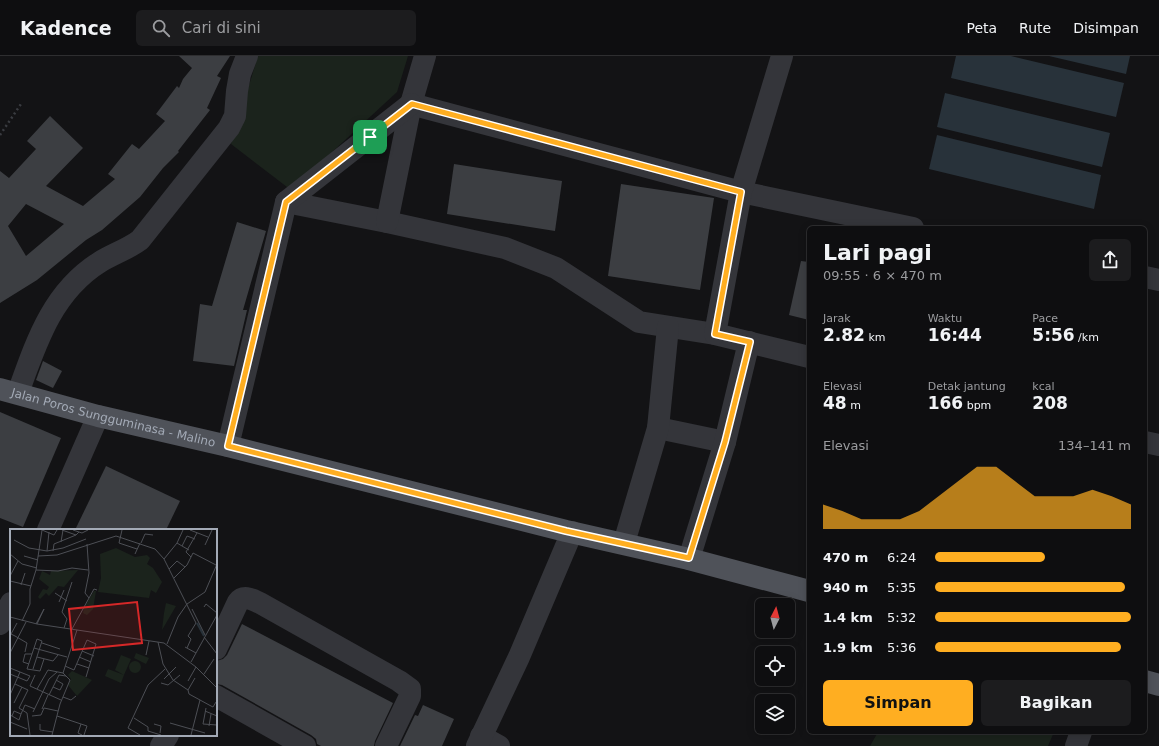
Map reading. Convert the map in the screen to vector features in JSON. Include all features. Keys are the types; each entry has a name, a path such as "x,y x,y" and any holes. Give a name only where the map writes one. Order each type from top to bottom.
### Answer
{"main road":[{"name":"Jalan Poros Sungguminasa - Malino","path":"9,391 98,416 228,446 572,532 689,558 807,590"},
{"path":"1147,682 1159,685"}],"street":[{"path":"9,391 49,316 66,290 81,276 100,262 129,248 140,240 228,128 235,116 240,74 247,56"},
{"path":"388,222 412,104 424,56"},
{"path":"715,334 741,192 782,56"},
{"path":"412,104 741,192 904,226"},
{"path":"228,446 286,202 412,104"},
{"path":"286,202 388,222 513,251 556,268 639,322 715,334 807,356"},
{"path":"1147,277 1159,280"},
{"path":"624,543 658,428 668,327"},
{"path":"689,558 725,442 750,342"},
{"path":"48,529 98,416"},
{"path":"658,428 725,442"},
{"path":"1147,442 1159,445"},
{"path":"486,743 519,657 572,532"},
{"path":"217,647 238,602 241,598 246,598 260,603 357,656 410,689 410,696 386,746"},
{"path":"0,624 10,605"},
{"path":"217,697 300,744"},
{"path":"1076,746 1080,734"},
{"path":"161,746 167,736"}],"path":[{"path":"0,135 21,104"}],"shaded area":[{"path":"258,56 408,56 397,92 291,190 231,144"},
{"path":"956,56 1011,56 1124,83 1116,117 951,78"},
{"path":"1049,56 1130,56 1126,74"},
{"path":"945,93 1110,133 1102,167 937,127"},
{"path":"937,135 1101,175 1094,209 929,169"},
{"path":"877,734 1053,734 1048,746 870,746"}],"building":[{"path":"179,56 230,56 217,76 221,78 207,108 210,110 178,151 179,152 163,168 140,197 102,230 86,240 37,280 0,303 0,171 9,178 36,149 27,141 50,116 83,148 46,186 83,206 115,179 108,174 132,144 139,149 165,121 156,114 177,86 179,88 183,79 192,68","holes":["26,204 64,224 26,256 8,226"]},
{"path":"454,164 562,181 555,231 447,214"},
{"path":"621,184 714,198 700,290 608,276"},
{"path":"237,222 266,231 243,310 247,310 234,366 193,361 200,304 212,306"},
{"path":"801,261 807,262 807,320 789,315"},
{"path":"43,361 62,371 53,388 36,380"},
{"path":"0,412 61,438 23,527 0,518"},
{"path":"106,466 180,501 166,529 75,529"},
{"path":"242,624 393,703 374,746 321,746 317,744 316,739 311,735 222,685 217,684 217,661 223,659 227,655"},
{"path":"423,705 454,719 442,746 400,746 415,715 418,716"}],"route":[{"path":"412,104 741,192 715,334 750,342 725,442 689,558 566,531 228,446 286,202 370,137 412,104"}]}
